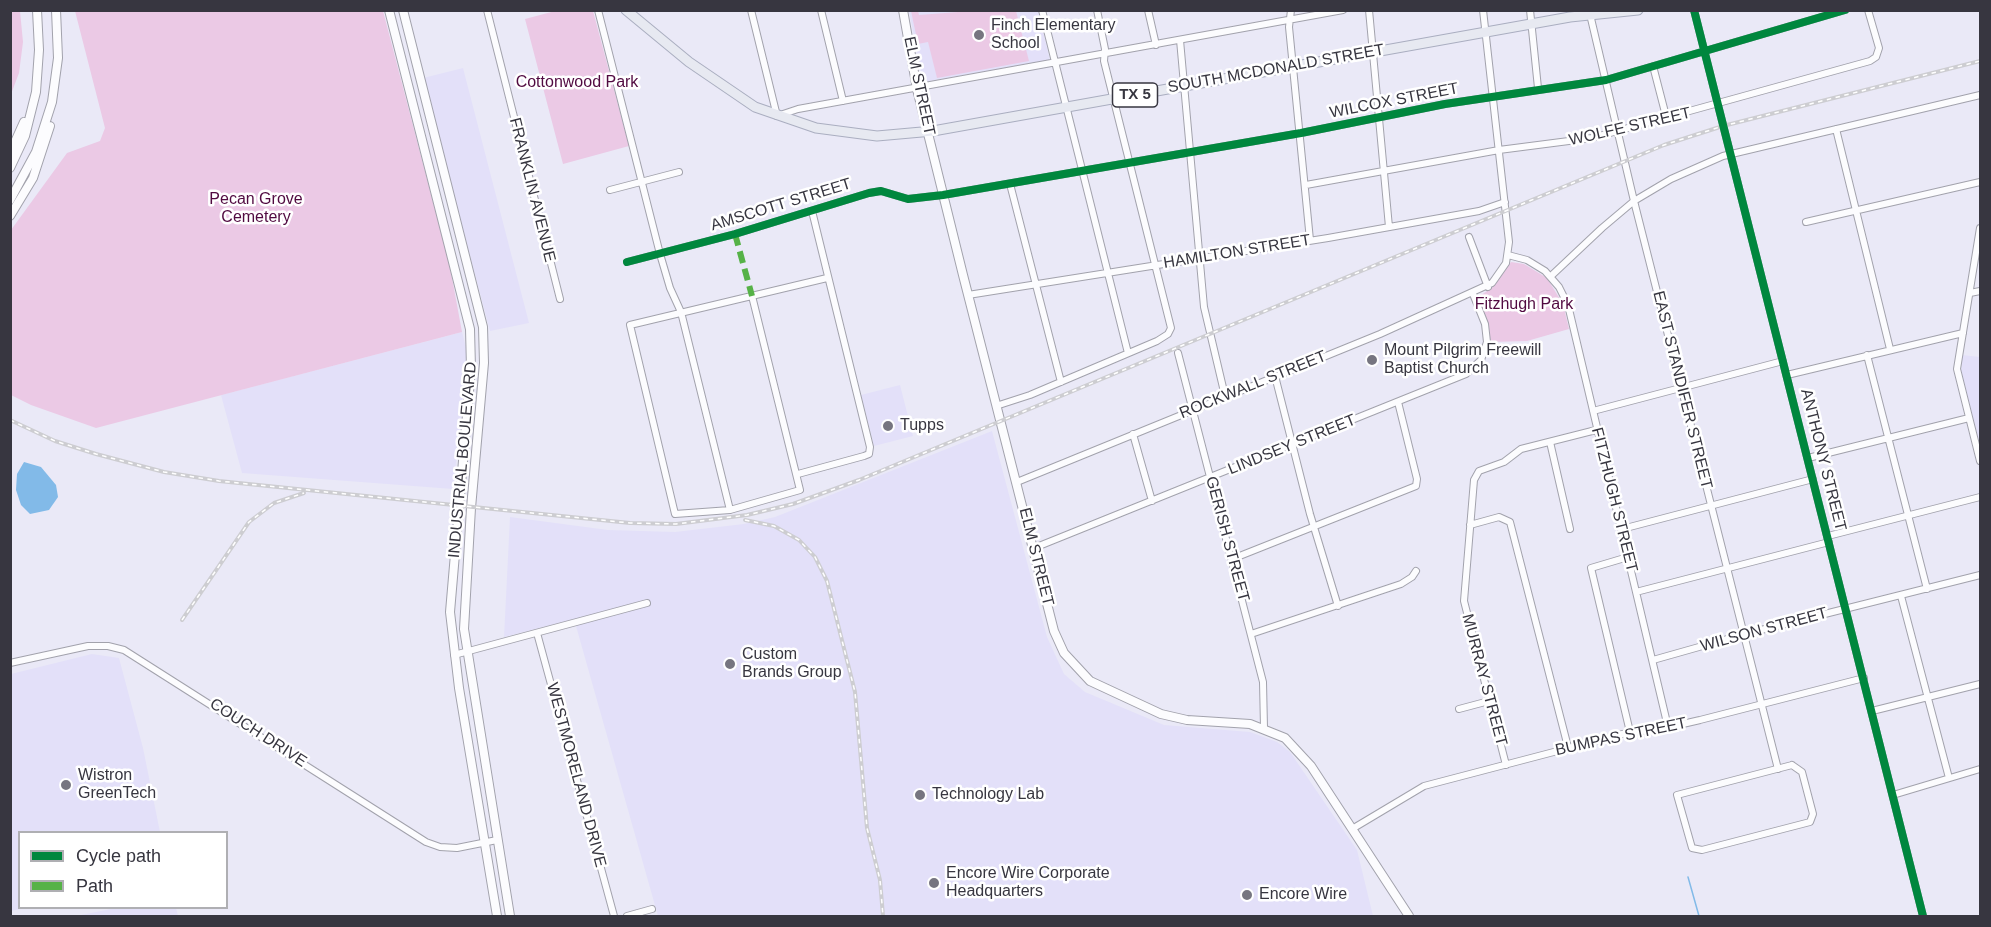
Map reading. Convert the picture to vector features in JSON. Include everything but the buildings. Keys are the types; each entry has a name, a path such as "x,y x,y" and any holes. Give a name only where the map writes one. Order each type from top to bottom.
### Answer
{"main road":[{"path":"10,168 31,115 38,82 37,10"},
{"path":"10,200 36,152 47,120 54,91 58,58 56,10"},
{"name":"INDUSTRIAL BOULEVARD","path":"389,10 470,329 472,360 450,612 454,655 497,916"},
{"name":"INDUSTRIAL BOULEVARD","path":"403,10 483,327 484,363 464,600 466,652 510,916"},
{"name":"SOUTH MCDONALD STREET","path":"626,10 720,86 777,116 816,128 851,134 888,136 928,132 1589,12 1638,10"},
{"name":"ELM STREET","path":"903,10 917,88 943,195 1056,638 1068,659 1086,677 1106,690 1167,717 1264,728 1285,738 1301,752 1409,916"},
{"path":"10,153 31,99 39,42"},
{"path":"410,92 423,88"},
{"path":"10,216 27,189 42,154 54,108 54,91"},
{"path":"31,115 47,120"},
{"path":"420,129 432,126"},
{"path":"436,192 448,189"},
{"path":"440,208 452,205"},
{"path":"475,473 467,464 468,440 465,428 478,426"}],"street":[{"name":"FRANKLIN AVENUE","path":"488,10 560,299"},
{"path":"598,10 660,254 670,288 681,312 730,510"},
{"path":"751,10 777,116 843,101 1343,10"},
{"path":"821,10 843,101"},
{"path":"1042,10 1128,353"},
{"path":"996,406 1061,382 1157,341 1171,328 1113,99 1097,10"},
{"path":"1148,10 1156,45"},
{"path":"1291,10 1293,67 1310,240"},
{"path":"1369,10 1386,171 1389,227"},
{"path":"1469,237 1488,287 1502,270 1508,255 1505,202 1483,10"},
{"path":"1530,10 1538,88"},
{"name":"ANTHONY STREET","path":"1694,10 1923,916"},
{"name":"WILCOX STREET","path":"943,195 1191,150 1301,133 1538,88 1606,80 1845,10"},
{"name":"WOLFE STREET","path":"1306,185 1499,150 1571,142 1618,132 1870,61 1876,57 1879,48 1868,10"},
{"name":"EAST STANDIFER STREET","path":"1589,12 1634,201 1778,769"},
{"path":"1180,40 1208,334 1225,396"},
{"path":"1653,66 1667,120"},
{"path":"1551,276 1634,201 1671,179 1730,154 1980,95"},
{"path":"1836,129 1890,349"},
{"path":"610,190 679,172"},
{"path":"1806,222 1980,182"},
{"path":"1010,184 1061,382"},
{"name":"AMSCOTT STREET","path":"627,262 881,191 908,199 943,195"},
{"name":"HAMILTON STREET","path":"968,295 1036,282 1107,274 1389,227 1479,211 1505,202"},
{"path":"798,474 869,454 812,211"},
{"path":"1980,228 1958,369 1980,461"},
{"name":"FITZHUGH STREET","path":"1508,255 1530,262 1551,276 1568,305 1668,727"},
{"path":"752,296 801,484 800,490 730,510 675,514 630,326 681,312 827,278"},
{"name":"ROCKWALL STREET","path":"1017,482 1488,287"},
{"path":"1970,293 1980,291"},
{"name":"LINDSEY STREET","path":"1034,548 1462,376 1478,364 1486,346 1487,331 1473,294"},
{"path":"1787,375 1963,333"},
{"name":"GERISH STREET","path":"1178,353 1263,682 1264,728"},
{"path":"1867,355 1927,589"},
{"path":"1593,411 1783,361"},
{"path":"1275,376 1314,526 1338,606"},
{"path":"1232,559 1417,484 1398,402"},
{"path":"1808,459 1969,418"},
{"name":"MURRAY STREET","path":"1506,765 1464,601 1474,480 1479,471 1504,462 1521,449 1596,429"},
{"path":"1133,434 1152,501"},
{"path":"1550,442 1570,529"},
{"path":"1622,529 1813,479"},
{"path":"1636,592 1980,497"},
{"path":"1470,525 1499,517 1510,522 1568,747"},
{"path":"1628,557 1598,564 1591,568 1630,732"},
{"path":"1251,634 1401,584 1413,577 1416,571"},
{"name":"WILSON STREET","path":"1653,660 1745,634 1980,575"},
{"path":"1901,596 1949,778"},
{"path":"454,655 647,603"},
{"name":"WESTMORELAND DRIVE","path":"537,633 614,916"},
{"path":"1463,635 1471,633"},
{"name":"COUCH DRIVE","path":"10,663 88,646 108,646 124,650 421,839 452,848 497,840"},
{"name":"BUMPAS STREET","path":"1352,829 1424,786 1568,747 1630,732 1668,727 1864,678"},
{"path":"1872,711 1980,684"},
{"path":"1458,709 1489,701"},
{"path":"1798,766 1802,772 1812,811 1811,820 1806,824 1702,850 1693,849 1677,795 1778,769 1798,766"},
{"path":"1893,795 1980,769"},
{"path":"627,916 652,909"}],"shaded area":[{"name":"Finch Elementary School","path":"909,11 1038,11 1050,60 923,82"},
{"path":"463,68 529,323 490,331 423,78"},
{"path":"462,332 468,356 453,489 242,473 221,395"},
{"path":"1962,355 1980,357 1980,449 1961,373"},
{"name":"Tupps","path":"900,385 913,436 874,446 861,395"},
{"name":"Encore Wire","path":"992,431 1047,637 1064,674 1085,692 1164,725 1250,732 1277,742 1290,752 1357,850 1373,916 658,916 574,619 504,637 510,517 608,530 675,532 744,524 775,517"},
{"path":"92,654 119,658 143,748 160,831 18,831 18,909 20,909 11,911 11,674"},
{"path":"111,909 176,909 178,916 76,916"}],"green space":[{"path":"11,10 20,11 23,42 19,73 11,94"},
{"name":"Cottonwood Park","path":"559,10 593,11 629,146 563,164 525,19"},
{"name":"Pecan Grove Cemetery","path":"75,11 383,11 450,267 462,332 96,428 31,405 11,395 11,230 67,153 100,141 105,128"},
{"name":"Finch Elementary School","path":"911,11 918,11 919,15 971,11 1016,11 1029,61 937,78 928,42 918,44"},
{"name":"Fitzhugh Park","path":"1511,262 1524,264 1547,278 1563,304 1569,329 1527,341 1491,342 1478,297 1492,288"}],"water":[{"path":"24,462 41,467 56,485 58,497 49,510 30,514 21,505 16,490 17,474"}],"waterway":[{"path":"1688,877 1699,916"}],"railway":[{"path":"10,420 55,441 96,454 164,472 219,481 630,523 676,524 747,515 793,504 859,480 1664,145 1723,126 1980,61"},
{"path":"182,620 249,522 274,503 304,493"},
{"path":"745,520 774,526 799,540 815,557 827,581 855,692 867,828 880,880 883,916"}],"marked path":[{"path":"735,234 752,296"}],"cycle path":[{"path":"1694,10 1923,916"},
{"path":"627,262 735,234 869,193 881,191 908,199 943,195 1301,133 1445,104 1606,80 1845,10"}],"place":[{"name":"Finch Elementary School","path":"979,35"},
{"name":"Mount Pilgrim Freewill Baptist Church","path":"1372,360"},
{"name":"Tupps","path":"888,426"},
{"name":"Custom Brands Group","path":"730,664"},
{"name":"Wistron GreenTech","path":"66,785"},
{"name":"Technology Lab","path":"920,795"},
{"name":"Encore Wire Corporate Headquarters","path":"934,883"},
{"name":"Encore Wire","path":"1247,895"}]}
